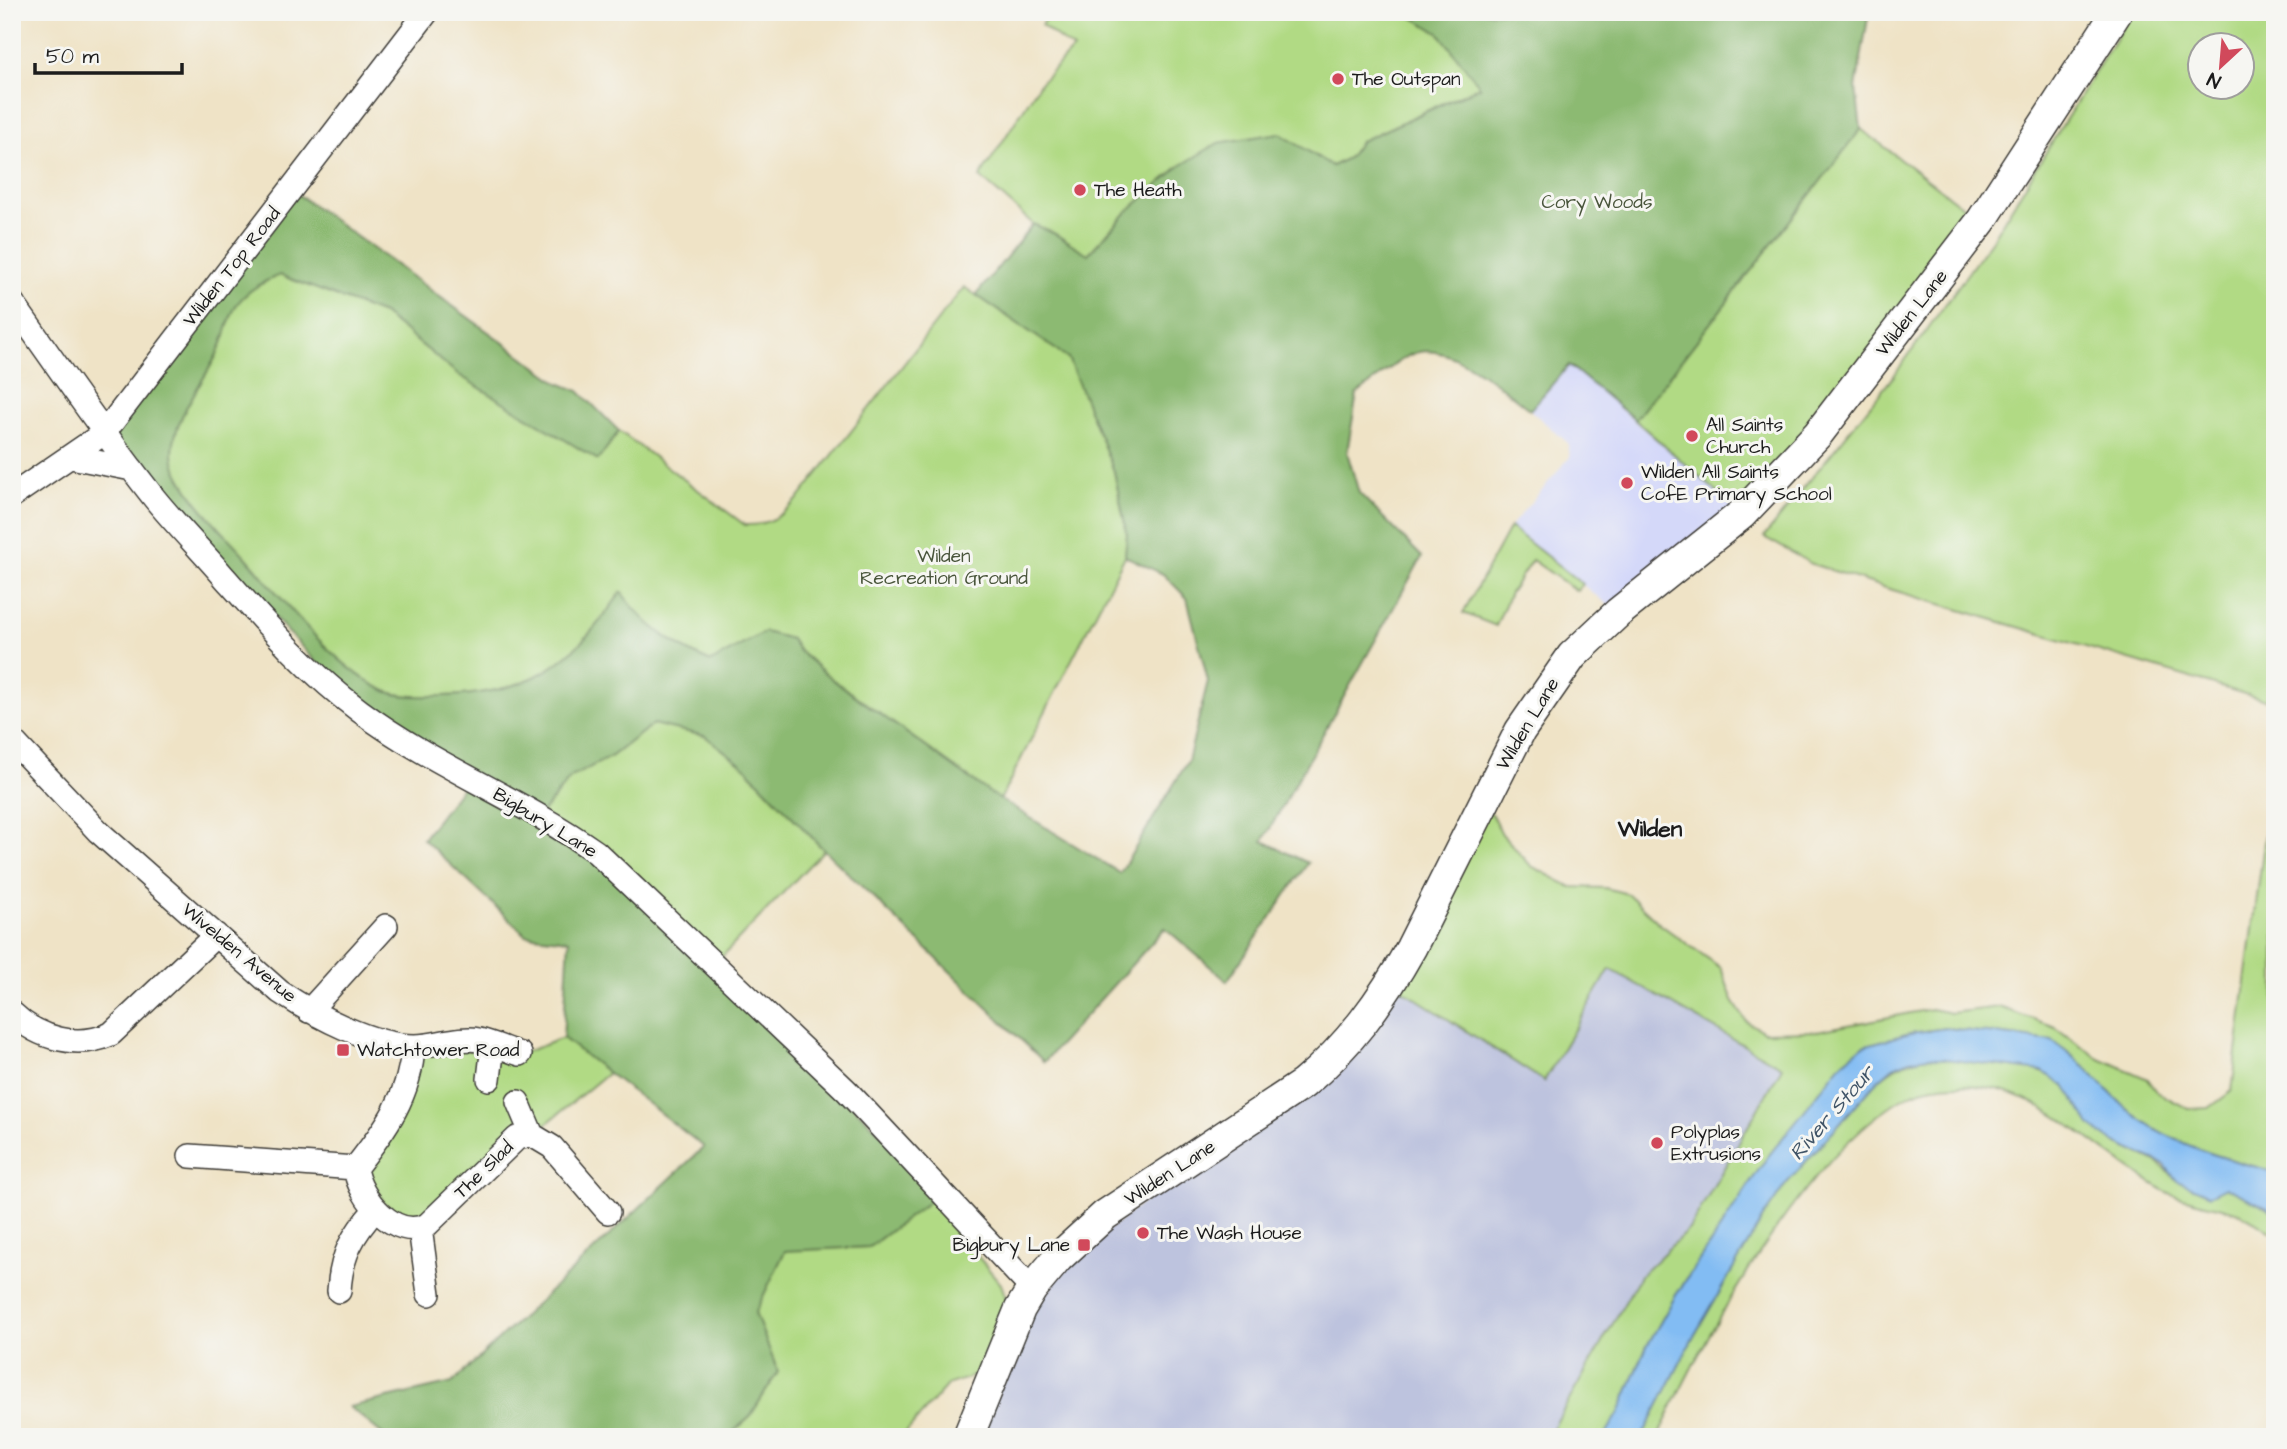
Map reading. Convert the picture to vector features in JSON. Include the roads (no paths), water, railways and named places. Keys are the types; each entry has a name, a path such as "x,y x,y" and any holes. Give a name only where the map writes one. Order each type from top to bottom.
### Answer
{"street":[{"name":"Wilden Top Road","path":"12,496 104,433 427,12"},
{"name":"Wilden Lane","path":"968,1437 1007,1336 1032,1289 1058,1258 1105,1215 1303,1084 1352,1038 1392,983 1514,743 1547,689 1593,634 1742,514 1818,434 1982,220 2118,12"},
{"name":"Bigbury Lane","path":"12,302 132,469 251,607 340,695 437,762 569,833 634,884 677,932 847,1091 1032,1289"},
{"path":"71,457 132,469"},
{"name":"Wivelden Avenue","path":"12,740 99,832 280,992 309,1011 367,1035 413,1046 477,1040 520,1054"},
{"path":"309,1011 386,926"},
{"path":"12,1013 51,1037 76,1043 94,1042 111,1034 216,935"},
{"path":"489,1079 494,1045"},
{"path":"413,1046 412,1072 405,1093 382,1135 355,1168 357,1184 376,1209 401,1226 419,1228 429,1294"},
{"path":"518,1101 532,1135"},
{"name":"The Slad","path":"419,1228 427,1225 517,1138 532,1135 552,1147 608,1212"},
{"path":"190,1156 355,1168"},
{"path":"339,1291 341,1263 348,1245 376,1209"}],"water":[{"name":"River Stour","path":"1947,1028 2052,1041 2074,1057 2132,1113 2164,1134 2200,1150 2275,1172 2275,1212 2226,1187 2210,1195 2177,1181 2165,1165 2111,1141 2090,1125 2065,1086 2042,1071 1929,1057 1910,1060 1893,1067 1876,1082 1786,1184 1764,1216 1694,1336 1642,1437 1604,1437 1619,1413 1647,1346 1676,1295 1766,1159 1843,1062 1863,1046 1910,1033"}],"place":[{"name":"The Outspan","path":"1338,79"},
{"name":"The Heath","path":"1080,190"},
{"name":"All Saints Church","path":"1692,436"},
{"name":"Wilden All Saints CofE Primary School","path":"1627,483"},
{"name":"Watchtower Road","path":"343,1050"},
{"name":"Polyplas Extrusions","path":"1657,1143"},
{"name":"The Wash House","path":"1143,1233"},
{"name":"Bigbury Lane","path":"1084,1245"}],"district":[{"name":"Wilden","path":"1650,829"}],"park label":[{"name":"Cory Woods","path":"1597,202"},
{"name":"Wilden Recreation Ground","path":"944,567"}]}
